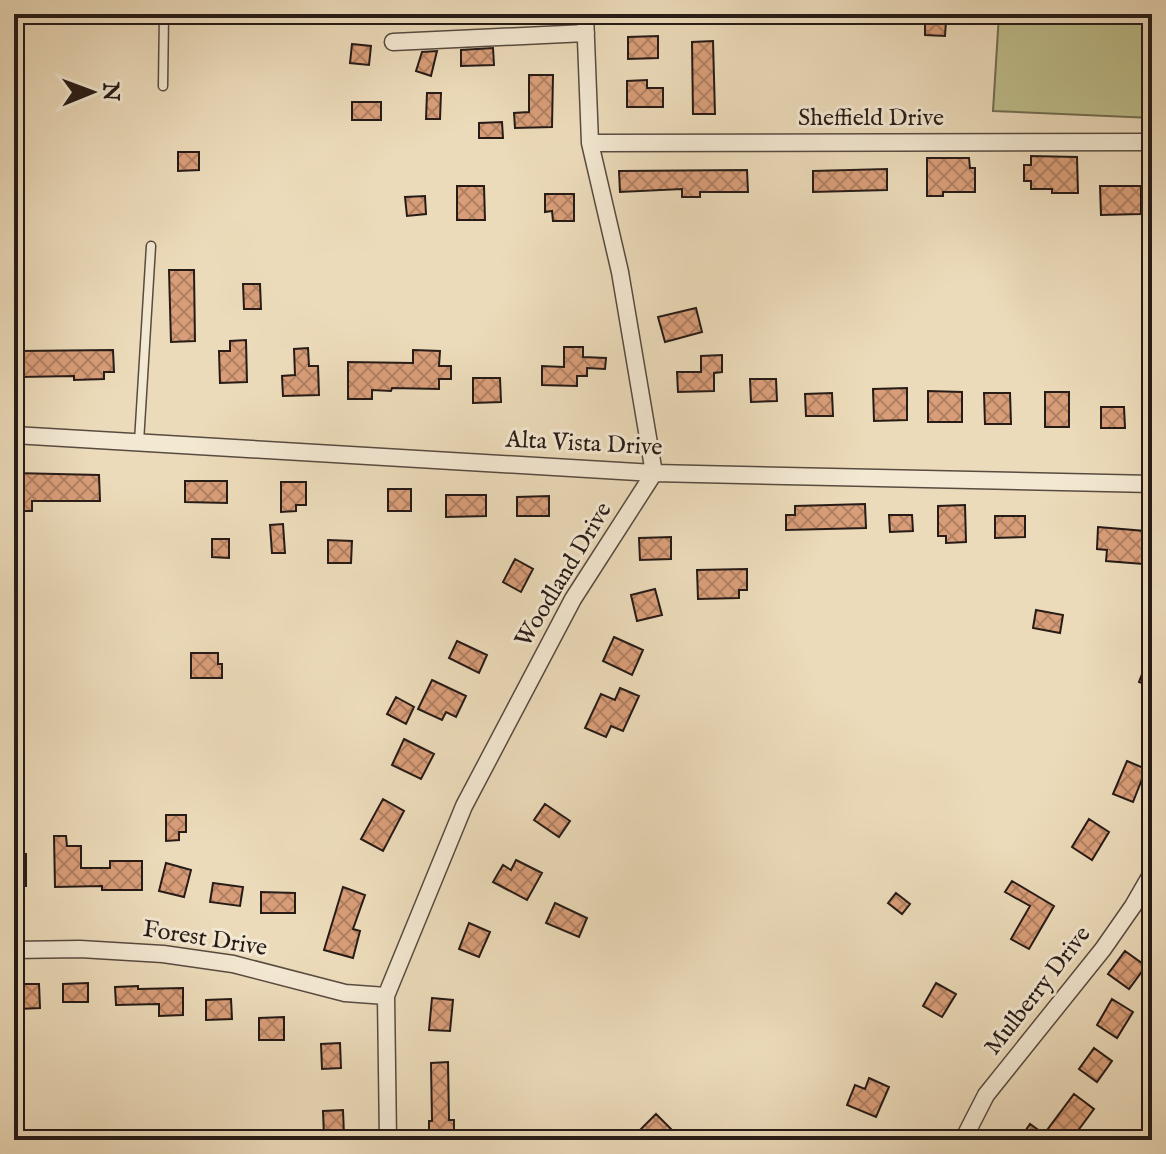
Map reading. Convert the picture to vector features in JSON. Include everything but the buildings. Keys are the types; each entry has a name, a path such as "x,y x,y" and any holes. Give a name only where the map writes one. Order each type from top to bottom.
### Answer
{"street":[{"path":"585,14 590,143 620,272 654,473"},
{"path":"393,42 586,33"},
{"name":"Sheffield Drive","path":"590,143 1152,142"},
{"name":"Alta Vista Drive","path":"14,435 654,473 1152,484"},
{"name":"Woodland Drive","path":"388,1140 386,996 464,806 573,599 654,473"},
{"name":"Mulberry Drive","path":"963,1140 986,1095 1103,949 1152,873"},
{"name":"Forest Drive","path":"14,950 80,949 163,954 233,964 345,993 386,996"}],"lane":[{"path":"163,86 164,14"},
{"path":"139,442 151,246"}],"green space":[{"path":"999,14 1152,14 1152,118 993,111"}]}
